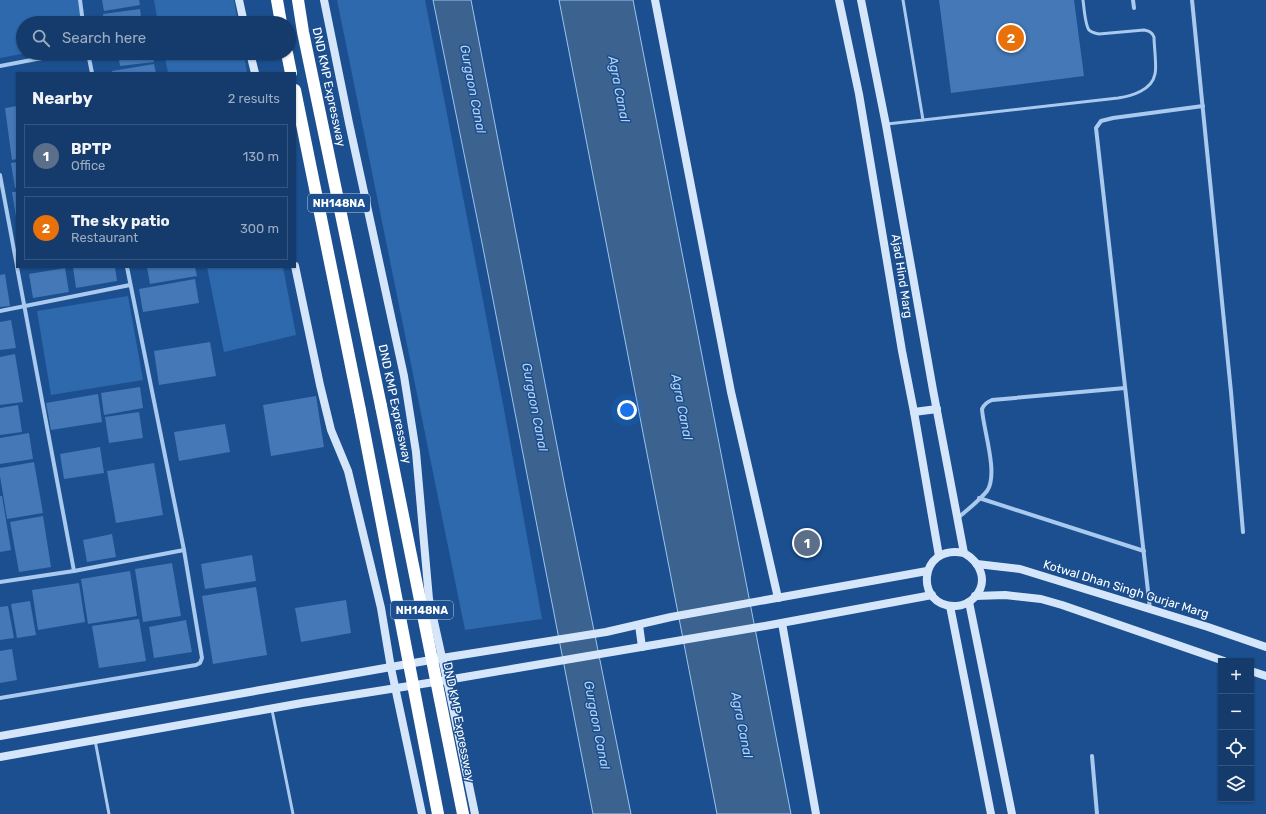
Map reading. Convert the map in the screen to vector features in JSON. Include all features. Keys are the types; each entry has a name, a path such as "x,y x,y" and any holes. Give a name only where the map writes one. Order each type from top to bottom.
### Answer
{"highway":[{"path":"277,0 280,16"},
{"name":"DND KMP Expressway","path":"298,0 303,32 381,406 463,814"},
{"path":"289,60 292,72"},
{"name":"NH148NA","path":"296,95 360,410 438,814"}],"street":[{"path":"80,0 82,16"},
{"path":"239,0 242,16"},
{"path":"324,0 404,376 416,452 429,599 476,814"},
{"path":"655,0 731,392 778,598"},
{"name":"Ajad Hind Marg","path":"839,0 859,94 902,351 939,556"},
{"path":"860,0 886,125 936,408 964,553"},
{"path":"1134,0 1134,8"},
{"path":"1192,0 1243,532"},
{"path":"0,66 31,60"},
{"path":"89,60 92,72"},
{"path":"252,60 255,72"},
{"path":"1150,609 1096,128 1101,122 1113,118 1203,106"},
{"path":"0,175 16,262"},
{"path":"17,268 74,571"},
{"path":"0,698 196,665 200,663 202,654 184,550 127,268"},
{"path":"295,268 331,430 348,471 381,608 391,668 422,814"},
{"path":"0,311 130,285"},
{"path":"958,519 987,491 990,484 992,475 991,464 982,417 982,409 987,402 992,400 1125,388"},
{"path":"914,412 936,408"},
{"path":"979,498 1144,551"},
{"path":"0,582 74,571 184,550"},
{"path":"947,552 964,553 971,557 977,564 981,572 982,580 980,589 969,602 960,606 950,606 933,598 928,589 926,580 927,571 932,562 939,556 947,552"},
{"name":"Kotwal Dhan Singh Gurjar Marg","path":"977,564 1020,569 1208,627 1266,647"},
{"path":"0,736 442,658 606,632 671,617 927,571"},
{"path":"0,757 272,708 674,642 932,595"},
{"path":"975,596 1005,595 1041,598 1218,659"},
{"path":"969,602 1012,814"},
{"path":"950,606 991,814"},
{"path":"782,623 816,814"},
{"path":"639,625 642,647"},
{"path":"1254,671 1266,676"},
{"path":"1092,756 1098,814"}],"lane":[{"path":"903,0 923,120"},
{"path":"886,125 1128,97 1147,88 1155,74 1154,37 1152,33 1144,30 1099,34 1093,33 1089,30 1087,25 1083,0"},
{"path":"272,708 294,814"},
{"path":"95,740 109,814"}],"shaded area":[{"path":"0,0 78,0 81,16 16,16 16,55 0,58"},
{"path":"154,0 234,0 237,16 157,16"},
{"path":"337,0 425,0 503,404 542,619 465,630"},
{"path":"165,60 245,60 247,72 168,72"},
{"path":"207,268 283,268 296,335 224,352"},
{"path":"128,296 143,380 51,395 37,311"}],"water":[{"name":"Gurgaon Canal","path":"433,0 471,0 565,487 631,814 593,814 482,243"},
{"name":"Agra Canal","path":"559,0 633,0 791,814 717,814"}],"building":[{"path":"102,0 139,0 140,5 104,11"},
{"path":"939,0 1074,0 1084,76 951,93"},
{"path":"140,9 141,16 103,16 103,14"},
{"path":"119,60 154,60 154,62 120,66"},
{"path":"154,64 156,72 112,72"},
{"path":"16,106 16,159 12,160 5,108"},
{"path":"16,162 16,188 15,188 11,163"},
{"path":"12,192 16,192 16,217"},
{"path":"65,268 69,292 33,298 29,274"},
{"path":"73,268 115,268 117,281 76,288"},
{"path":"147,268 195,268 197,276 150,284"},
{"path":"5,274 10,306 0,307 0,275"},
{"path":"195,279 199,303 143,312 139,289"},
{"path":"11,320 16,348 0,350 0,322"},
{"path":"210,342 216,376 159,385 154,351"},
{"path":"15,354 23,402 0,405 0,357"},
{"path":"140,387 143,408 104,415 101,393"},
{"path":"98,394 102,422 51,430 46,403"},
{"path":"316,396 324,447 271,456 263,405"},
{"path":"18,405 22,432 0,435 0,408"},
{"path":"139,412 143,438 109,443 105,417"},
{"path":"225,424 230,452 179,461 174,432"},
{"path":"29,433 33,459 0,464 0,438"},
{"path":"100,447 104,473 64,479 60,454"},
{"path":"34,462 43,513 7,519 0,468"},
{"path":"154,463 163,515 116,523 107,471"},
{"path":"0,496 2,496 11,550 0,552"},
{"path":"43,516 51,567 19,572 10,522"},
{"path":"112,534 116,557 87,562 83,540"},
{"path":"252,555 256,581 205,589 201,564"},
{"path":"172,563 181,616 143,622 135,569"},
{"path":"130,571 137,616 88,624 81,579"},
{"path":"79,583 85,622 38,630 32,590"},
{"path":"256,587 267,655 213,664 202,596"},
{"path":"346,600 351,633 301,642 295,608"},
{"path":"30,601 36,635 17,638 11,604"},
{"path":"8,606 14,638 0,640 0,607"},
{"path":"139,619 146,661 99,668 92,626"},
{"path":"186,620 192,652 154,658 149,627"},
{"path":"12,649 17,680 0,683 0,651"}],"place":[{"name":"The sky patio","path":"1011,38"},
{"name":"BPTP","path":"807,543"}]}
